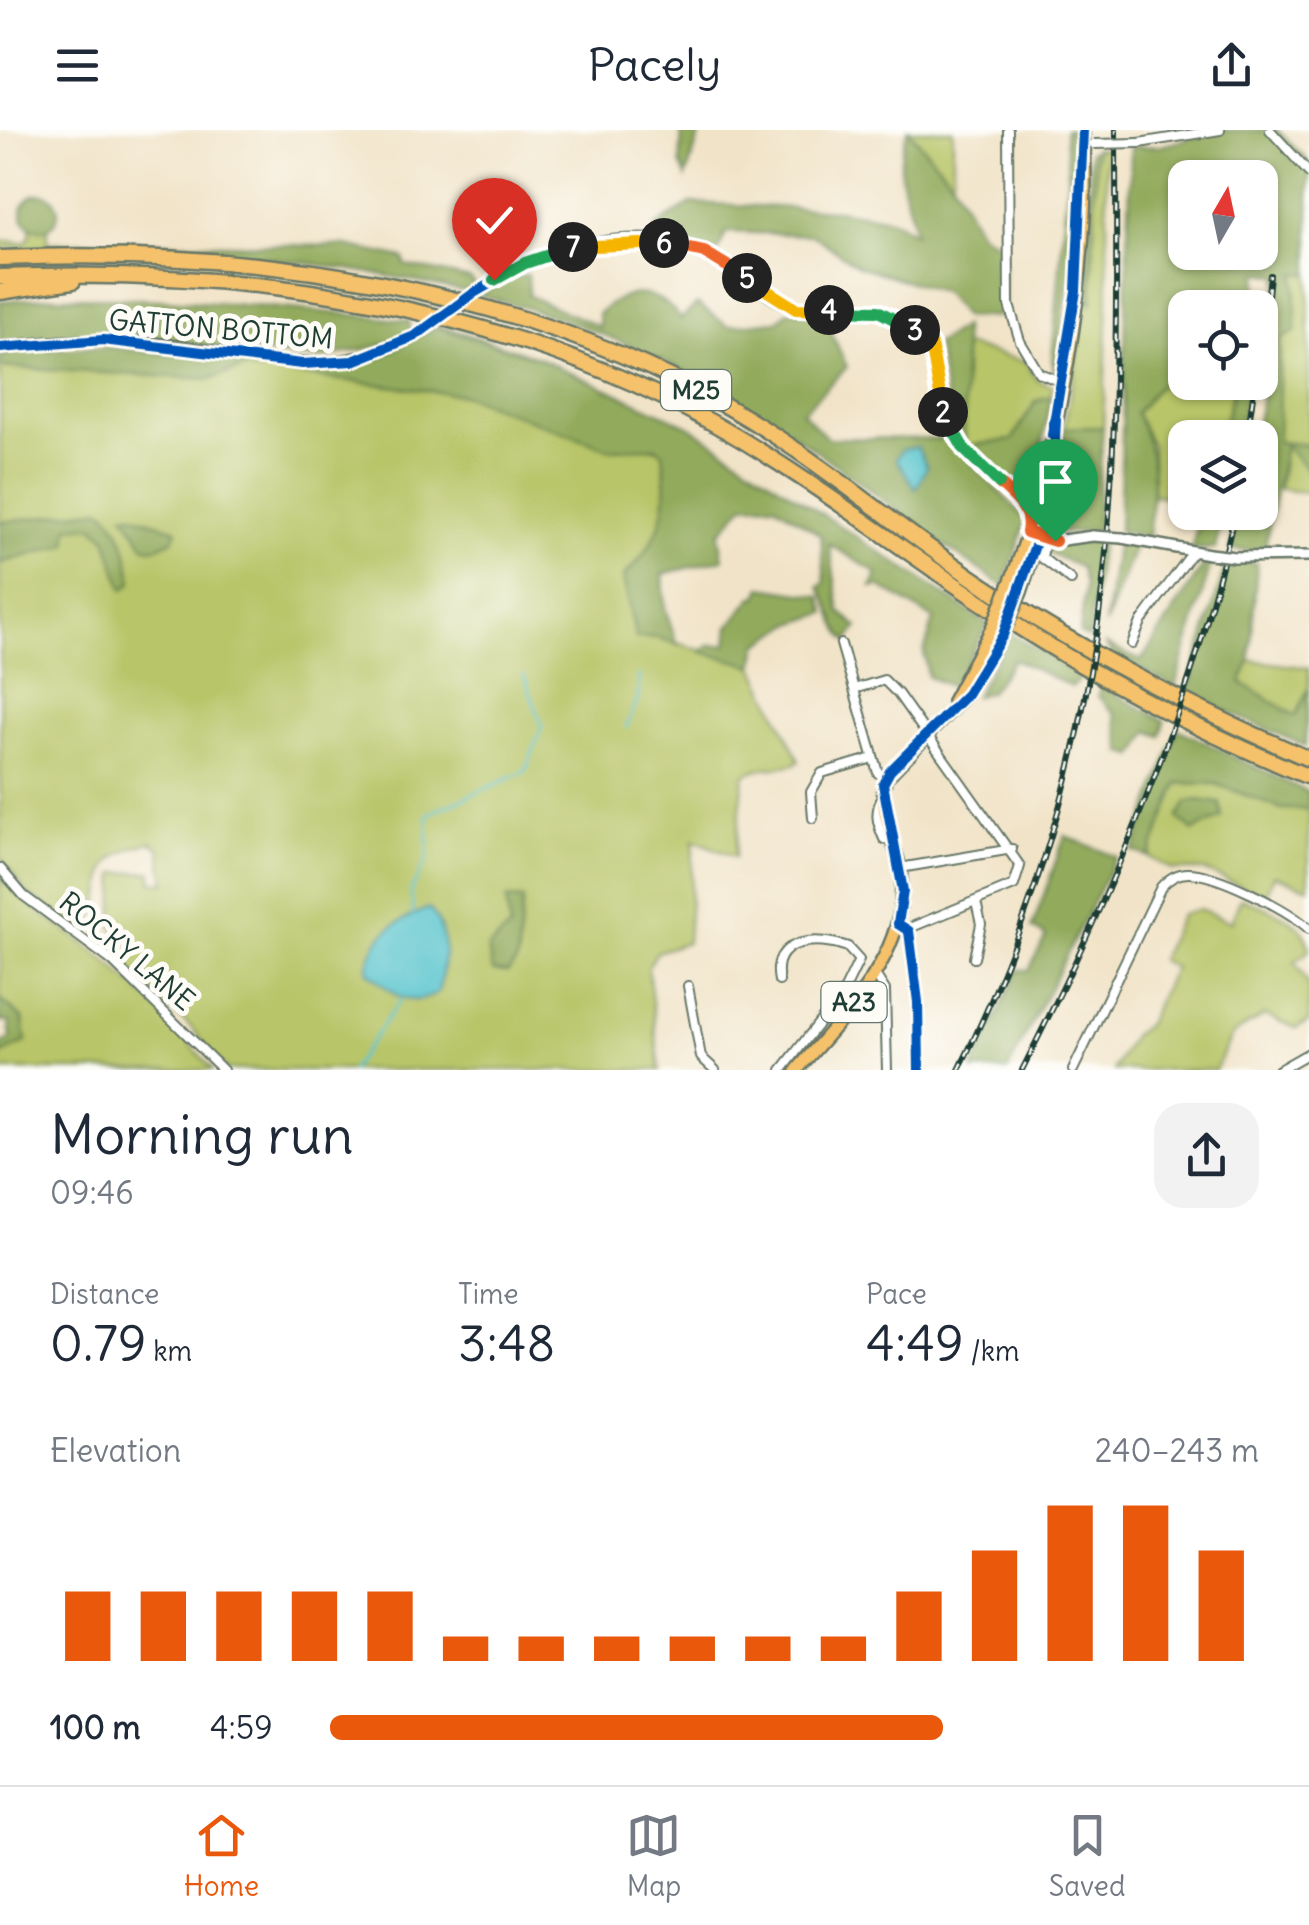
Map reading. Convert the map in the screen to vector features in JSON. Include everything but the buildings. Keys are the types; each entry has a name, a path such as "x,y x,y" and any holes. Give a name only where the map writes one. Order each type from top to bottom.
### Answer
{"highway":[{"name":"M25","path":"0,258 152,258 331,275 460,300 584,339 674,379 760,426 974,578 1082,646 1196,708 1309,759"},
{"name":"M25","path":"0,292 46,289 93,276"},
{"name":"M25","path":"0,277 93,276 224,282 366,300 475,325 596,367 684,407 767,455 978,601 1079,663 1198,727 1309,777"}],"main road":[{"path":"886,778 978,679 1035,532 1034,501 1056,420 1076,292 1089,144 1083,130"},
{"name":"A23","path":"797,1070 874,973 902,927 900,868 883,796 886,778"}],"street":[{"path":"1008,130 1014,324 1039,374 1062,382"},
{"path":"1089,144 1139,143 1220,130"},
{"path":"1270,130 1308,173"},
{"path":"474,293 525,263 557,252 589,244 660,242 717,258 796,309 857,308 888,314 931,344 938,399 951,432 977,464 1010,492 1034,501"},
{"name":"GATTON BOTTOM","path":"0,348 120,341 320,365 369,357 430,326"},
{"path":"1010,492 1034,501"},
{"path":"1034,501 1035,532 1042,558 1071,580"},
{"path":"1035,532 1122,538 1235,557 1309,556"},
{"path":"1132,644 1140,622 1192,552"},
{"path":"841,644 878,773 886,778"},
{"path":"854,689 884,680 929,732 1020,863 1014,885 902,927 914,956 918,1070"},
{"path":"812,818 811,792 822,773 873,758"},
{"path":"900,868 1012,849"},
{"name":"ROCKY LANE","path":"0,868 24,896 112,961 223,1070"},
{"path":"1073,1070 1157,895 1172,876 1197,874 1278,907 1309,929"},
{"path":"974,958 981,924 976,902"},
{"path":"779,981 776,966 782,952 805,940 848,947 859,960 844,991 782,1070"},
{"path":"874,973 885,990 887,1070"},
{"path":"688,986 701,1057 715,1070"},
{"path":"1280,1070 1309,1053"}],"green space":[{"path":"682,130 701,130 686,177 680,163"},
{"path":"908,130 953,182 980,233 1002,246 1005,316 964,317 943,292 858,266 813,235 726,232 718,252 659,242 655,227 691,203 837,210 890,219 915,233 901,172"},
{"path":"909,130 953,130 953,182"},
{"path":"1065,130 1075,130 1075,142 1069,277 1055,373 1052,360 1068,174"},
{"path":"1220,130 1277,130 1309,162 1309,274 1295,274 1296,331 1280,340 1278,442 1278,420 1257,420 1261,400 1278,400 1278,275 1258,273 1256,290 1168,290 1168,382 1158,386 1136,413 1151,459 1153,488 1148,537 1119,531 1131,147 1161,146"},
{"path":"1096,148 1106,149 1108,299 1103,427 1064,428 1087,300 1092,302"},
{"path":"1096,148 1092,303 1087,300 1090,152"},
{"path":"40,194 53,199 58,212 53,225 40,230 27,225 22,212 27,199"},
{"path":"48,227 48,243 112,242 115,246 0,248 0,240 24,243 30,237 30,228"},
{"path":"112,242 346,246 404,258 405,265 471,279 474,284 468,292 293,261 115,246"},
{"path":"1295,273 1309,274 1309,446 1287,445 1309,471 1309,493 1279,489 1285,444 1278,442 1274,404 1278,400 1279,340 1296,331"},
{"path":"528,275 529,296 600,327 598,314 609,305 641,294 661,301 681,319 697,304 728,326 777,321 789,311 823,314 847,367 802,412 827,438 947,439 949,432 965,457 1026,521 1004,586 818,452 739,401 613,339 479,295 509,278"},
{"path":"52,297 320,311 409,321 411,333 375,347 319,359 105,335 0,344 0,301"},
{"path":"439,325 531,355 669,453 663,453 669,533 623,577 636,637 661,638 754,666 799,762 744,776 735,857 694,840 687,942 657,952 648,967 660,1070 226,1070 193,1029 113,957 137,947 113,928 116,873 152,872 152,882 165,883 160,849 151,842 114,858 107,866 95,913 83,930 28,894 0,857 0,356 24,350 105,347 320,370 381,357"},
{"path":"436,327 537,357 689,426 988,624 953,687 928,677 924,652 934,619 879,586 872,587 877,573 829,544 840,612 858,627 848,641 819,587 825,583 821,535 774,504 744,505 719,534 723,559 663,574 665,608 677,644 655,637 636,638 623,577 648,549 661,521 665,472 663,453 656,448 609,449 463,395 244,368 209,379 0,367 0,356 24,350 105,347 320,370 381,357"},
{"path":"963,327 965,446 952,418 936,344"},
{"path":"964,345 1026,362 1038,381 1053,386 1051,396 1036,401 1012,440 965,446"},
{"path":"1168,382 1168,400 1230,400 1225,420 1168,420 1168,497 1154,495 1152,445 1136,413 1158,386"},
{"path":"1051,396 1034,492 986,469 965,446 1012,440 1036,401"},
{"path":"1230,400 1245,400 1242,420 1225,420"},
{"path":"1103,427 1096,531 1045,534 1061,486 1064,428"},
{"path":"1278,442 1309,445 1309,471 1285,445 1278,481"},
{"path":"102,509 116,525 127,553 132,583 123,590 106,538 93,526 69,528 67,545 0,563 0,522"},
{"path":"124,515 177,530 173,540 156,548 145,547"},
{"path":"1196,530 1219,530 1215,549 1192,549"},
{"path":"1235,530 1268,530 1264,552 1230,549"},
{"path":"1101,539 1089,638 1080,634 1085,586 1081,568 1046,551 1049,543"},
{"path":"1117,540 1136,544 1105,625"},
{"path":"1209,557 1212,560 1175,687 1112,654 1106,645 1141,661"},
{"path":"1227,561 1257,563 1250,660 1241,682 1295,716 1309,688 1305,746 1187,694"},
{"path":"762,587 820,596 826,613 789,625 758,645 754,666 702,652 708,645 727,645 729,626 753,597 758,597"},
{"path":"1010,633 1082,676 1072,687 1014,659 990,692 975,696"},
{"path":"1250,660 1309,668 1309,688 1296,716 1240,682"},
{"path":"1100,686 1165,721 1161,736 1149,731 1135,756 1123,753 1115,714 1098,696"},
{"path":"1178,729 1309,793 1309,809 1282,809 1216,784 1178,783 1149,857 1133,851"},
{"path":"1177,783 1216,784 1282,809 1309,809 1309,888 1274,875 1266,896 1203,870 1173,870 1149,857"},
{"path":"1187,802 1220,803 1222,817 1193,831 1178,818"},
{"path":"1065,836 1116,857 1008,1070 972,1070 1018,970 1029,970 1046,936 1032,928"},
{"path":"0,876 30,905 120,973 213,1070 0,1070 0,1055 26,1042 23,1019 0,999"},
{"path":"1241,898 1294,923 1307,940 1309,951 1295,962 1309,986 1309,1021 1296,1028 1264,1015 1232,1035 1215,1070 1114,1070 1133,1035 1147,1024 1174,967 1160,960 1181,914 1200,909 1231,922"},
{"path":"506,899 523,900 517,961 508,972 493,971 488,948 510,928"},
{"path":"0,999 23,1019 26,1042 0,1055 0,1045 11,1039 9,1022 0,1021"}],"water":[{"path":"917,447 927,467 916,489 896,459 902,450"},
{"path":"429,908 443,938 438,993 417,1000 400,997 367,971 370,958 388,930"}],"waterway":[{"path":"413,915 411,890 428,858 428,814 526,771 542,726 524,675"},
{"path":"626,728 638,699 639,675"},
{"path":"351,1070 400,1000"}],"tunnel":[{"path":"440,318 474,293"}],"railway":[{"path":"959,1070 1001,977 1037,881 1066,782 1088,683 1099,617 1111,479 1116,130"},
{"path":"1268,290 1270,275"},
{"path":"1250,420 1252,400"},
{"path":"1022,1070 1087,935 1146,798 1196,657 1231,530"}],"cycle path":[{"path":"1052,435 1076,291 1083,130"},
{"path":"0,348 103,340 302,364 353,361 415,336 474,293 525,263 572,247 625,242 674,244 705,252 796,309 878,311 899,318 931,344 938,399 965,452 995,483 1012,494 1047,503"},
{"path":"919,1070 918,1002 909,931 898,924 903,891 883,784 890,771 967,694 1003,635 1043,523 1053,475 1056,420"}],"route":[{"path":"494,280 525,263 572,247 660,242 686,246 717,258 796,309 867,309 898,318 931,344 938,399 952,434 977,464 1020,501 1030,521 1027,532 1055,541"}]}
